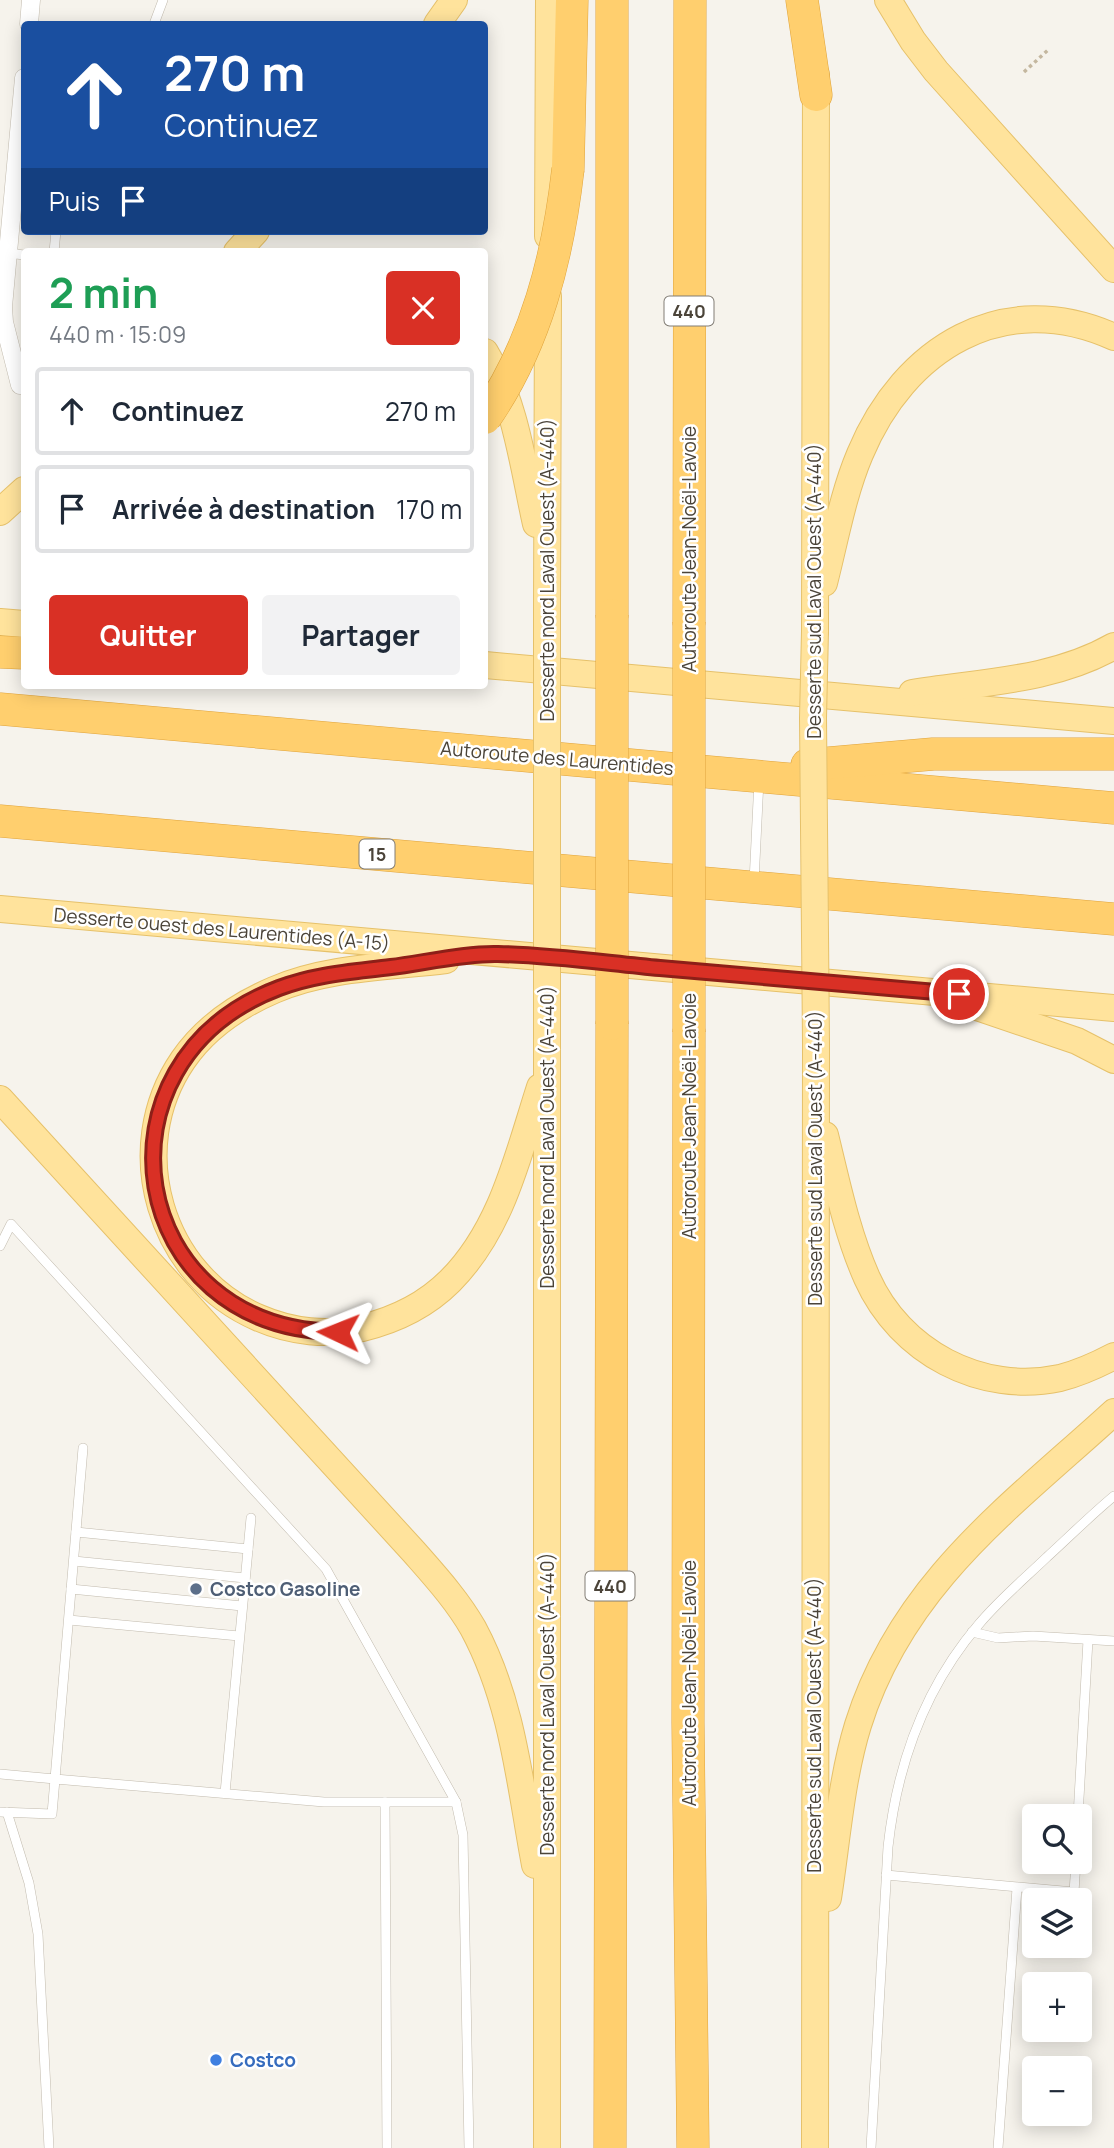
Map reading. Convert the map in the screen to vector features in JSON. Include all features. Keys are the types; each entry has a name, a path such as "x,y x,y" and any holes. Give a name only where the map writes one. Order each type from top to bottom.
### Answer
{"highway":[{"path":"488,413 515,365 536,317 553,264 568,169 572,0"},
{"name":"440","path":"610,2148 612,0"},
{"name":"Autoroute Jean-Noël-Lavoie","path":"690,0 688,1723 693,2148"},
{"path":"802,0 816,96"},
{"path":"0,652 21,653"},
{"name":"Autoroute des Laurentides","path":"0,709 725,773 760,773"},
{"path":"760,773 933,754 1114,754"},
{"path":"760,773 1114,808"},
{"name":"15","path":"0,821 1114,919"}],"main road":[{"path":"439,21 454,0"},
{"name":"Desserte nord Laval Ouest (A-440)","path":"547,2148 549,0"},
{"name":"Desserte sud Laval Ouest (A-440)","path":"814,2148 816,1043 813,718 816,0"},
{"path":"888,0 936,71 1114,269"},
{"path":"241,248 252,235"},
{"path":"815,625 859,456 887,402 915,369 949,344 986,327 1006,322 1027,320 1069,323 1114,337"},
{"path":"488,358 510,410 547,568"},
{"path":"0,512 21,493"},
{"path":"0,622 21,624"},
{"path":"876,698 1046,673 1077,663 1114,646"},
{"path":"488,665 1114,721"},
{"name":"Desserte ouest des Laurentides (A-15)","path":"0,909 1114,1007"},
{"path":"496,953 311,978 259,997 214,1026 192,1048 175,1073 159,1111 154,1132 152,1150 156,1189 173,1239 192,1268 214,1291 241,1309 268,1322 303,1331 338,1332 372,1325 406,1312 449,1282 484,1238 502,1202 547,1066"},
{"path":"933,992 1077,1041 1114,1060"},
{"path":"0,1099 414,1552 458,1606 482,1646 506,1708 547,1926"},
{"path":"816,1102 849,1229 868,1280 889,1315 918,1345 935,1357 972,1374 1011,1381 1062,1377 1114,1356"},
{"path":"815,1979 849,1759 868,1697 891,1647 918,1603 952,1562 1114,1412"}],"street":[{"path":"29,21 31,0"},
{"path":"20,385 4,322 16,254 21,144"}],"lane":[{"path":"155,21 163,0"},
{"path":"753,887 760,773"},
{"path":"0,1246 11,1224 326,1569 456,1802 463,1835 469,2148"},
{"path":"49,2148 38,1934 29,1883 3,1812 52,1814 83,1448"},
{"path":"871,2148 886,1875 892,1812 908,1748 936,1686 972,1632 1018,1584 1114,1496"},
{"path":"225,1793 251,1518"},
{"path":"76,1532 248,1549"},
{"path":"74,1561 245,1578"},
{"path":"71,1589 242,1606"},
{"path":"69,1619 239,1636"},
{"path":"972,1632 998,1637 1033,1636 1114,1642"},
{"path":"1080,1804 1088,1640"},
{"path":"0,1774 324,1802 456,1802"},
{"path":"385,1802 387,2148"},
{"path":"886,1875 1074,1892 1075,1874"},
{"path":"998,2148 1017,1888"}],"path":[{"path":"1024,72 1048,50"}],"place":[{"name":"Costco Gasoline","path":"196,1589"},
{"name":"Costco","path":"216,2060"}],"route":[{"path":"338,1332 303,1331 268,1322 241,1309 214,1291 192,1268 173,1239 156,1189 152,1150 154,1132 166,1090 175,1073 192,1048 214,1026 259,997 275,989 328,974 496,953 959,994"}]}
